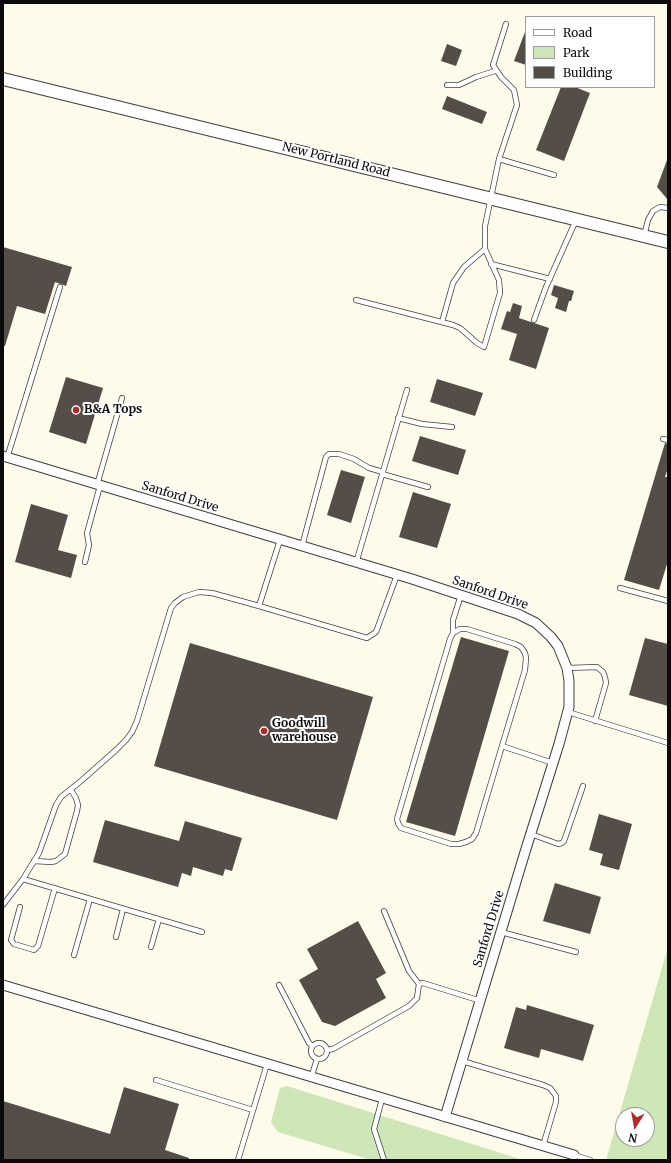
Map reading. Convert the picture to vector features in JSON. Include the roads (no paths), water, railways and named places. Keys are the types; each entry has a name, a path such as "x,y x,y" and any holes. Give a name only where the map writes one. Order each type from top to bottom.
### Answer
{"street":[{"name":"New Portland Road","path":"3,79 668,242"},
{"name":"Sanford Drive","path":"5,457 397,575 518,614 536,622 558,646 567,668 569,681 568,712 554,763 480,1001 446,1118"},
{"path":"3,985 311,1078 574,1155"}],"lane":[{"path":"356,300 460,328 477,343 484,347 500,293 499,280 485,249 485,226 499,159 517,105 514,90 495,71 493,65 506,24"},
{"path":"447,85 459,85 476,77 495,71"},
{"path":"499,159 554,176"},
{"path":"644,236 648,220 653,211 660,207 668,208"},
{"path":"534,320 550,279 577,219"},
{"path":"442,322 453,283 464,267 485,249"},
{"path":"491,264 550,279"},
{"path":"5,457 60,287"},
{"path":"356,563 407,390"},
{"path":"85,562 89,545 87,533 122,398"},
{"path":"398,418 422,424 452,427"},
{"path":"302,546 326,457 329,454 339,454 382,473 428,487"},
{"path":"260,606 280,540"},
{"path":"3,904 23,878 39,853 56,805 61,796 71,790 116,750 132,732 137,721 171,608 175,603 183,597 199,592 224,596 367,638 376,632 397,575"},
{"path":"620,588 668,602"},
{"path":"453,633 460,629 467,629 515,644 521,647 526,658 525,670 476,833 472,839 459,844 451,844 401,828 397,819 453,633 453,620 461,595"},
{"path":"567,668 597,667 606,677 606,683 595,721"},
{"path":"568,712 668,743"},
{"path":"502,746 554,763"},
{"path":"531,834 558,844 562,843 583,786"},
{"path":"34,861 56,861 64,854 78,805 71,790"},
{"path":"23,878 202,932"},
{"path":"20,906 10,940 14,944 34,950 38,946 55,888"},
{"path":"74,955 90,899"},
{"path":"116,937 123,909"},
{"path":"327,1050 332,1049 409,1006 417,998 419,984 409,971 384,911"},
{"path":"151,946 159,920"},
{"path":"501,932 576,952"},
{"path":"419,984 423,983 480,1001"},
{"path":"279,985 309,1043 312,1046 311,1054 317,1059 321,1060 325,1057 327,1050 325,1045 317,1043 312,1046"},
{"path":"311,1078 317,1059"},
{"path":"462,1061 550,1088 556,1096 556,1102 543,1146"},
{"path":"238,1160 267,1064"},
{"path":"156,1080 253,1110"},
{"path":"382,1099 374,1129 384,1160"},
{"path":"574,1155 590,1160"}],"place":[{"name":"B&A Tops","path":"76,410"},
{"name":"Goodwill warehouse","path":"264,731"}]}
